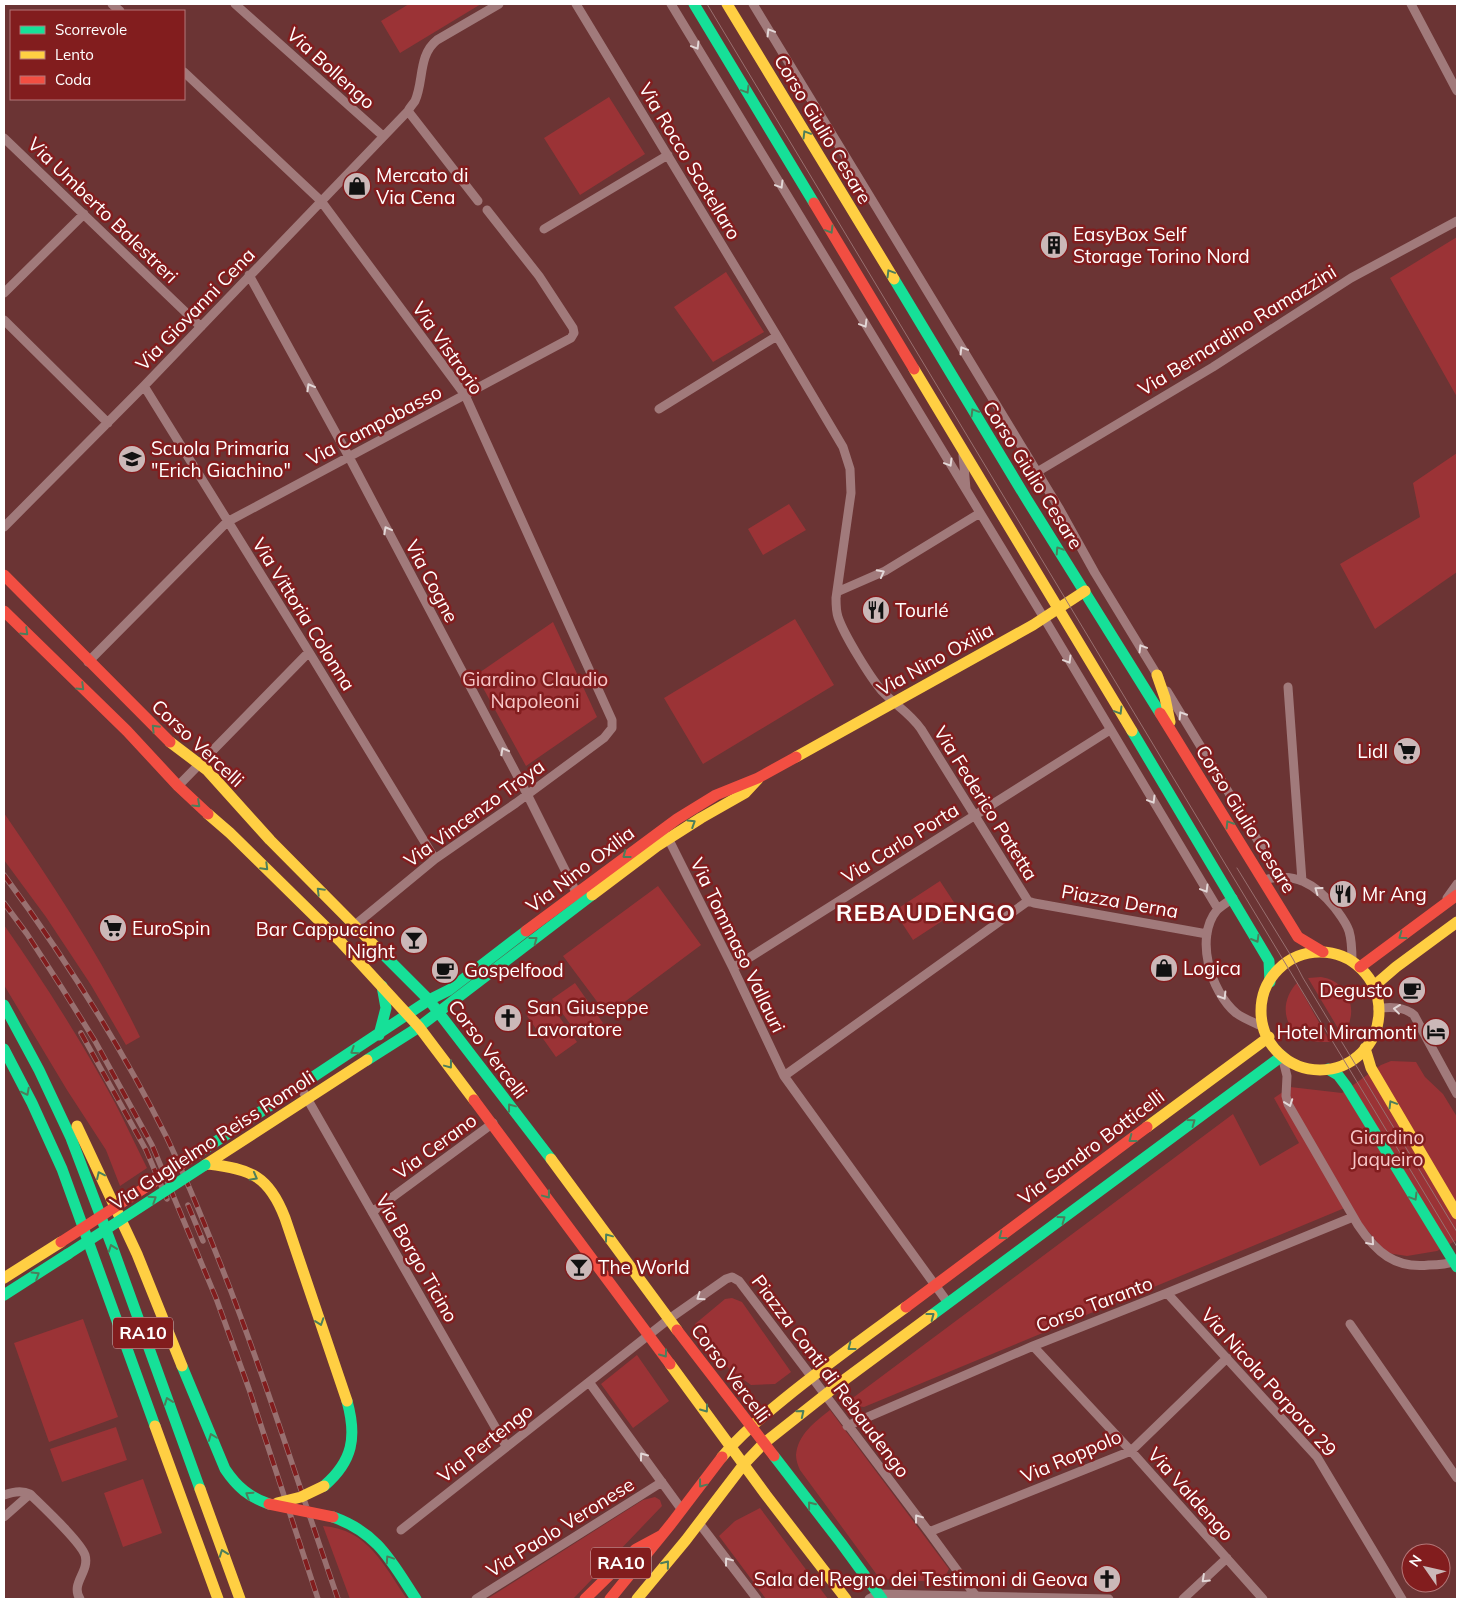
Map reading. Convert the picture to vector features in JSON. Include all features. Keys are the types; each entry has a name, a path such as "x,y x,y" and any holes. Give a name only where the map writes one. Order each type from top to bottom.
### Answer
{"main road":[{"path":"694,4 1232,898 1268,961 1270,982"},
{"name":"Corso Giulio Cesare","path":"727,4 1015,481 1172,731 1298,937 1323,952"},
{"name":"Corso Vercelli","path":"4,575 171,744 199,763 217,779 270,840 429,1000 750,1427 841,1543 877,1598"},
{"name":"Via Nino Oxilia","path":"429,1000 448,990 579,898 665,833 694,808 738,784 758,778 1044,618 1085,591"},
{"path":"4,611 127,731 178,786 230,833 340,941 409,1015 493,1123 744,1464 846,1599"},
{"path":"1157,675 1166,698 1172,731"},
{"path":"1356,965 1457,895"},
{"name":"Via Nino Oxilia","path":"439,1013 579,898"},
{"path":"1374,986 1396,967 1455,924"},
{"path":"1323,952 1338,955 1356,965 1374,986 1378,1009 1376,1027 1366,1048 1346,1064 1328,1069 1306,1068 1292,1063 1282,1056 1266,1032 1262,1006 1265,992 1276,972 1289,961 1308,953 1323,952"},
{"path":"379,1035 386,1008 382,986"},
{"name":"Via Guglielmo Reiss Romoli","path":"4,1278 379,1035 429,1000"},
{"name":"RA10","path":"4,1005 39,1070 71,1138 240,1599"},
{"name":"Via Guglielmo Reiss Romoli","path":"4,1296 439,1013"},
{"name":"Via Sandro Botticelli","path":"610,1599 731,1446 750,1427 811,1377 935,1286 1266,1032"},
{"path":"1366,1048 1370,1068 1457,1214"},
{"name":"RA10","path":"4,1049 36,1111 62,1169 218,1599"},
{"path":"637,1599 744,1464 763,1444 824,1395 1282,1056"},
{"path":"1328,1069 1338,1075 1347,1087 1456,1264"},
{"name":"RA10","path":"39,1070 61,1100 86,1143 137,1254 221,1461 234,1483 256,1500 347,1521 367,1533 383,1551 416,1599"},
{"path":"207,1164 225,1165 260,1179 269,1187 276,1198 354,1422 352,1446 348,1458 333,1480 315,1492 291,1501 270,1504"},
{"name":"RA10","path":"154,1425 174,1499 207,1599"},
{"name":"RA10","path":"585,1599 636,1550 662,1535"}],"street":[{"name":"Via Bollengo","path":"235,4 383,136"},
{"name":"Via Giovanni Cena","path":"4,527 144,386 408,111 416,97 425,57 430,46 499,4"},
{"name":"Via Rocco Scotellaro","path":"576,4 845,452 850,469 850,500 837,592 837,613 843,630 875,682 894,702"},
{"path":"671,4 1044,618 1218,909"},
{"name":"Corso Giulio Cesare","path":"753,4 1038,472 1157,675 1280,877"},
{"path":"1411,4 1457,91"},
{"name":"Via Vistrorio","path":"185,73 321,201 465,395 610,714 612,728"},
{"path":"408,111 478,201"},
{"name":"Via Umberto Balestreri","path":"4,138 201,327"},
{"path":"544,229 668,155"},
{"name":"Via Campobasso","path":"88,662 227,522 571,338 574,332 573,328 540,276 487,210"},
{"path":"4,293 84,214"},
{"name":"Via Bernardino Ramazzini","path":"1038,472 1213,367 1351,278 1457,221"},
{"name":"Via Cogne","path":"249,275 349,457 527,794 579,898"},
{"path":"4,320 108,423"},
{"path":"659,409 777,336"},
{"name":"Via Vittoria Colonna","path":"144,386 435,859"},
{"path":"962,449 967,492"},
{"path":"837,592 885,570 980,513"},
{"name":"Via Nino Oxilia","path":"1085,591 1101,581"},
{"path":"178,786 309,652"},
{"path":"1288,686 1302,881"},
{"name":"Via Federico Patetta","path":"784,1076 1028,901 919,725 894,702"},
{"name":"Via Vincenzo Troya","path":"355,925 435,859 604,738 612,728"},
{"name":"Via Carlo Porta","path":"733,968 1110,730"},
{"path":"1244,818 1246,852"},
{"name":"Via Tommaso Vallauri","path":"665,833 733,968 784,1076"},
{"path":"1264,880 1280,877 1302,881 1320,891 1341,916 1349,934 1356,965"},
{"path":"1441,907 1457,884"},
{"path":"1232,898 1218,909 1210,923 1207,934 1209,967 1226,1001 1240,1016 1266,1032"},
{"name":"Piazza Derna","path":"1028,901 1034,904 1207,934"},
{"path":"1378,1009 1387,1007 1400,1008 1410,1011 1414,1015 1456,1090"},
{"path":"1282,1056 1287,1076 1286,1096 1288,1104 1364,1234 1376,1248 1394,1261 1416,1266 1456,1264"},
{"path":"784,1076 948,1303"},
{"name":"Via Borgo Ticino","path":"300,1086 506,1446"},
{"name":"Via Cerano","path":"372,1212 493,1123"},
{"name":"Corso Taranto","path":"848,1426 1033,1346 1353,1217"},
{"name":"Piazza Conti di Rebaudengo","path":"589,1382 669,1319 729,1277 735,1278 929,1532 976,1598"},
{"name":"Via Nicola Porpora 29","path":"1168,1293 1317,1457 1329,1474 1402,1599"},
{"path":"1350,1324 1457,1478"},
{"name":"Via Valdengo","path":"1033,1346 1131,1451 1264,1599"},
{"name":"Via Roppolo","path":"929,1532 1131,1451 1227,1358"},
{"path":"589,1382 682,1510"},
{"name":"Via Pertengo","path":"401,1530 589,1382"},
{"name":"Via Paolo Veronese","path":"476,1599 662,1482"},
{"path":"4,1495 12,1492 26,1492 30,1494 79,1545 85,1556 86,1568 78,1580 76,1594 80,1599"},
{"path":"4,1517 30,1494"},
{"path":"699,1523 756,1599"},
{"path":"1183,1599 1227,1558"},
{"path":"877,1598 1109,1599"}],"green space":[{"path":"409,4 481,4 400,53 381,21"},
{"path":"609,97 645,154 580,195 544,138"},
{"path":"1457,237 1457,397 1390,278"},
{"path":"726,272 764,332 713,362 674,307"},
{"path":"1457,453 1457,572 1375,629 1340,564 1420,517 1413,483"},
{"path":"789,504 806,530 763,555 748,529"},
{"path":"795,619 834,685 703,764 664,698"},
{"name":"Giardino Claudio Napoleoni","path":"553,622 597,717 526,766 476,675"},
{"path":"4,813 41,867 110,979 140,1037 126,1045 91,985 46,917 4,860"},
{"path":"940,881 959,910 913,940 894,911"},
{"path":"658,886 701,945 607,1015 563,956"},
{"path":"4,925 48,990 89,1057 115,1103 147,1168 120,1186 106,1150 67,1090 4,985"},
{"path":"1321,977 1339,985 1349,999 1351,1017 1342,1035 1308,978"},
{"path":"575,983 603,1023 581,1039 552,999"},
{"path":"1297,983 1330,1042 1306,1039 1296,1032 1287,1019 1286,1004 1292,989"},
{"path":"548,1001 577,1042 556,1057 527,1016"},
{"name":"Giardino Jaqueiro","path":"1391,1061 1416,1062 1425,1077 1443,1094 1457,1117 1457,1240 1437,1251 1407,1256 1387,1253 1347,1207 864,1407 856,1406 850,1400 1233,1114 1260,1166 1299,1143 1274,1098 1290,1087 1342,1093 1381,1065"},
{"path":"732,1298 742,1302 791,1372 775,1384 751,1385 730,1370 698,1331 695,1324 725,1299"},
{"path":"83,1319 118,1417 49,1442 14,1343"},
{"path":"637,1355 669,1401 633,1428 601,1384"},
{"path":"830,1410 949,1569 942,1582 880,1579 800,1470 796,1455 800,1441 808,1429"},
{"path":"116,1427 127,1460 62,1482 50,1449"},
{"path":"143,1479 162,1533 123,1547 104,1493"},
{"path":"655,1497 660,1500 662,1506 573,1599 487,1599 643,1500"},
{"path":"760,1508 828,1599 766,1599 719,1536 735,1521"},
{"path":"323,1526 352,1534 363,1542 382,1562 407,1599 350,1599"}],"tram line":[{"path":"707,4 1457,1247"},
{"path":"1237,868 1457,1232"}],"railway":[{"path":"4,875 49,938 91,1003 131,1070 174,1152 205,1224 249,1339 338,1599"},
{"path":"4,903 27,934 95,1041 152,1145 216,1298 249,1389 318,1599"},
{"path":"81,1033 146,1150 167,1199"},
{"path":"188,1205 203,1241"}],"traffic: fast":[{"path":"694,4 814,203"},
{"path":"894,279 1026,498 1160,713"},
{"path":"1132,731 1269,961 1270,982"},
{"path":"367,1060 419,1027 592,895"},
{"path":"197,1154 429,1000 449,990 526,931"},
{"path":"375,946 429,1000 551,1159"},
{"path":"379,1035 386,1008 382,986"},
{"path":"4,1005 39,1070 71,1138 200,1489"},
{"path":"4,1049 32,1103 62,1169 155,1426"},
{"path":"932,1315 1282,1056"},
{"path":"1328,1069 1338,1075 1347,1087 1457,1267"},
{"path":"68,1254 205,1165"},
{"path":"4,1295 68,1254"},
{"path":"182,1366 225,1469 244,1491 269,1504"},
{"path":"324,1486 341,1467 347,1458 350,1448 352,1426 347,1401"},
{"path":"774,1456 882,1599"},
{"path":"333,1517 361,1531 372,1540 391,1561 416,1599"}],"traffic: slow":[{"path":"727,4 894,279"},
{"path":"914,369 1132,731"},
{"path":"796,757 1033,625 1085,591"},
{"path":"1157,675 1165,698 1170,722"},
{"path":"170,742 207,770 270,840 375,946"},
{"path":"592,895 657,846 745,793 758,779"},
{"path":"208,814 230,833 340,941 419,1027 474,1100"},
{"path":"1374,986 1396,967 1457,922"},
{"path":"1320,952 1342,957 1353,962 1369,978 1374,989 1379,1011 1374,1033 1369,1044 1353,1060 1342,1065 1320,1070 1298,1065 1287,1060 1271,1044 1266,1033 1261,1011 1266,989 1271,978 1287,962 1298,957 1320,952"},
{"path":"1147,1127 1269,1037"},
{"path":"1365,1048 1371,1068 1457,1214"},
{"path":"205,1165 367,1060"},
{"path":"77,1126 137,1254 182,1366"},
{"path":"551,1159 677,1330"},
{"path":"208,1164 236,1169 257,1177 265,1184 279,1204 347,1401"},
{"path":"4,1278 61,1242"},
{"path":"722,1457 759,1419 906,1307"},
{"path":"637,1599 686,1540 744,1464 763,1444 840,1383 932,1315"},
{"path":"670,1364 766,1495 846,1599"},
{"path":"155,1426 218,1599"},
{"path":"277,1503 301,1497 324,1486"},
{"path":"200,1489 240,1599"}],"traffic: jam":[{"path":"814,203 914,369"},
{"path":"4,575 170,742"},
{"path":"4,611 127,731 178,786 208,814"},
{"path":"1160,713 1298,937 1323,952"},
{"path":"526,931 677,819 716,795 758,778 796,757"},
{"path":"1360,967 1457,895"},
{"path":"474,1100 670,1364"},
{"path":"906,1307 1147,1127"},
{"path":"61,1242 197,1154"},
{"path":"677,1330 774,1456"},
{"path":"610,1599 722,1457"},
{"path":"269,1504 333,1517"},
{"path":"585,1599 636,1549 662,1535"}],"place":[{"name":"Mercato di Via Cena","path":"357,186"},
{"name":"EasyBox Self Storage Torino Nord","path":"1054,245"},
{"name":"Scuola Primaria \"Erich Giachino\"","path":"132,459"},
{"name":"Tourlé","path":"876,610"},
{"name":"Lidl","path":"1407,751"},
{"name":"Mr Ang","path":"1343,894"},
{"name":"EuroSpin","path":"113,928"},
{"name":"Bar Cappuccino Night","path":"414,940"},
{"name":"Logica","path":"1164,968"},
{"name":"Gospelfood","path":"445,970"},
{"name":"Degusto","path":"1412,990"},
{"name":"San Giuseppe Lavoratore","path":"508,1018"},
{"name":"Hotel Miramonti","path":"1436,1032"},
{"name":"The World","path":"579,1267"},
{"name":"Sala del Regno dei Testimoni di Geova","path":"1107,1579"}],"district":[{"name":"REBAUDENGO","path":"926,913"}]}
